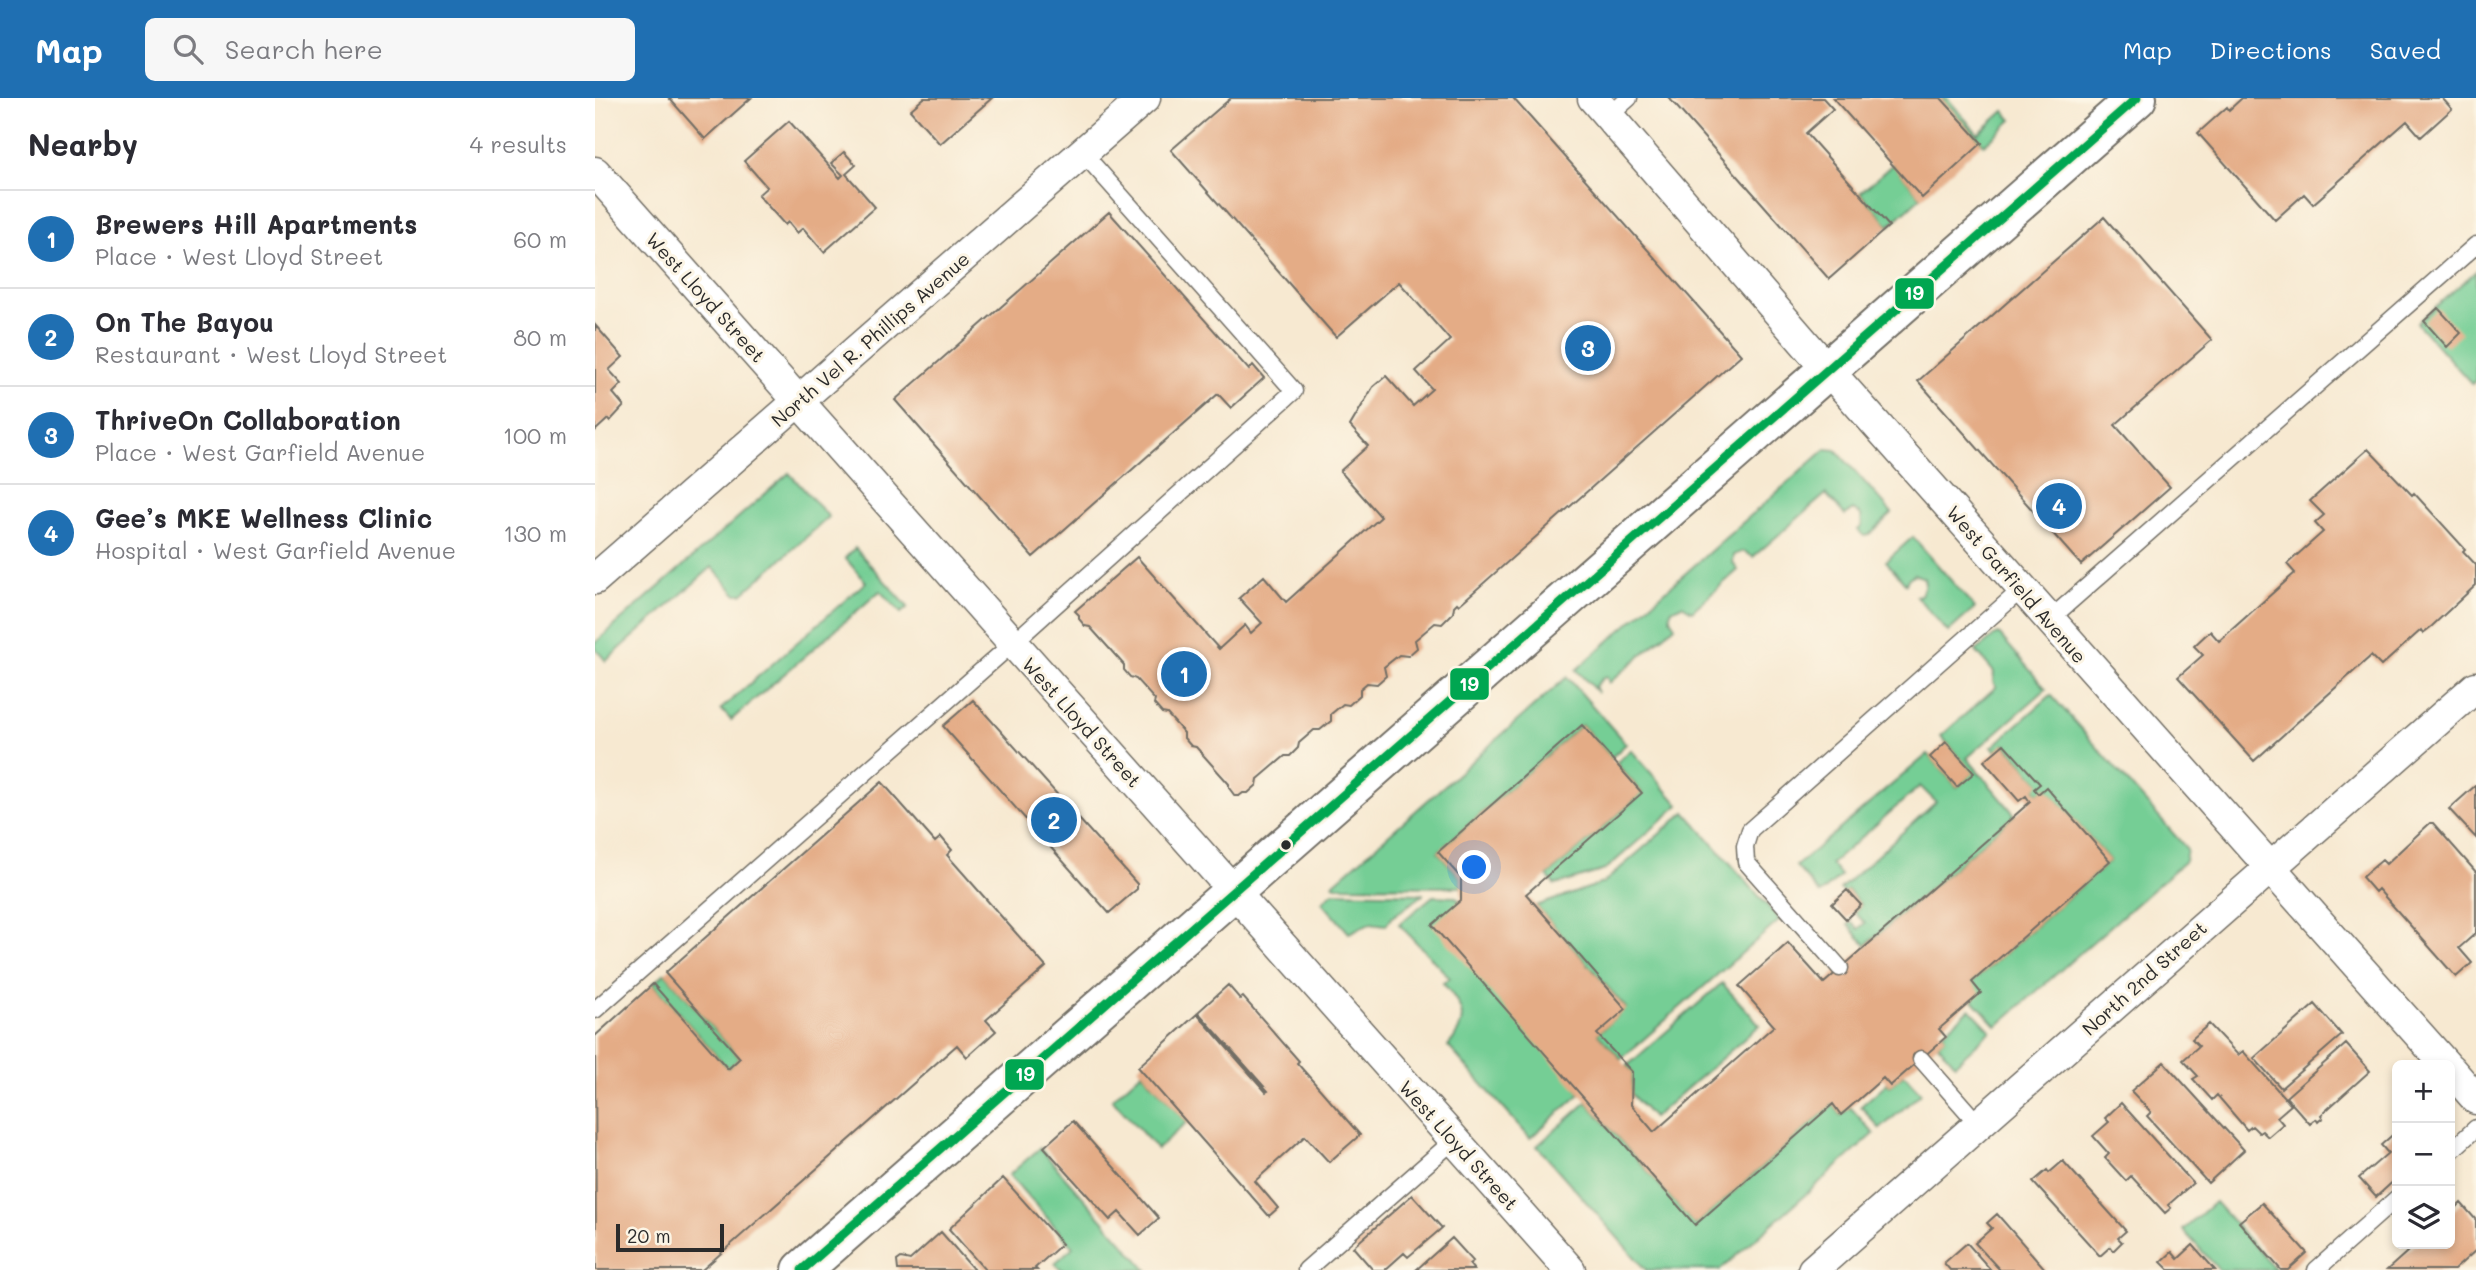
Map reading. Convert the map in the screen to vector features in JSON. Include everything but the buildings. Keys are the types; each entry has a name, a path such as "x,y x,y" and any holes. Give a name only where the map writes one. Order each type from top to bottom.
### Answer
{"main road":[{"path":"802,1270 2137,98"}],"street":[{"name":"North Vel R. Phillips Avenue","path":"595,579 1145,98"},
{"name":"West Garfield Avenue","path":"1611,104 1828,370 2442,1060"},
{"name":"West Lloyd Street","path":"595,172 1570,1270"},
{"name":"North 2nd Street","path":"1813,1270 2476,687"},
{"path":"2455,1075 2476,1099"}],"lane":[{"path":"595,1010 1294,391 1083,153"},
{"path":"2049,620 2476,246"},
{"path":"1840,968 1746,862 1746,837 1750,830 2022,589"},
{"path":"1921,1059 1979,1125"},
{"path":"2455,1147 2476,1128"},
{"path":"1306,1270 1454,1140"},
{"path":"2316,1270 2392,1202"}],"green space":[{"path":"1941,98 1947,98 1978,134 2004,111 2012,120 1984,145"},
{"path":"1893,164 1921,197 1889,226 1860,193"},
{"path":"2476,271 2476,380 2472,384 2417,323"},
{"path":"1826,449 1836,450 1892,513 1869,535 1864,536 1858,530 1862,526 1861,515 1853,510 1845,515 1826,494 1753,557 1744,551 1734,555 1733,563 1738,570 1692,611 1682,605 1671,610 1670,618 1675,626 1609,683 1607,677 1603,678 1595,686 1598,693 1576,670"},
{"path":"789,473 829,517 742,594 736,594 712,567 606,661 595,648 595,643"},
{"path":"1913,537 1975,608 1948,632 1916,596 1921,595 1924,578 1914,574 1906,584 1886,561"},
{"path":"855,548 908,607 901,613 880,591 731,720 721,709 866,582 845,558"},
{"path":"1999,634 2046,689 1967,758 2015,815 1866,945 1848,925 1852,922 1858,929 1865,923 1854,912 1861,905 1848,890 1844,893 1840,889 1936,802 1920,786 1831,864 1841,876 1820,894 1796,866 1928,754 1957,787 1973,773 1941,736 1996,687 1993,682 1994,672 1976,651"},
{"path":"1567,677 1626,744 1611,758 1582,725 1438,852 1461,878 1461,887 1333,884"},
{"path":"2051,695 2187,849 2185,861 1997,1026 1973,1000 1972,982 2110,861 2046,788 2038,794 2034,789 2039,783 2005,744 1996,751 1992,747"},
{"path":"1631,750 1679,805 1605,870 1555,885 1547,876 1642,793 1616,763"},
{"path":"1685,812 1780,920 1621,1059 1597,1034 1626,1008 1536,906 1603,883"},
{"path":"1333,892 1423,895 1392,917 1386,925 1370,923 1349,933 1322,902"},
{"path":"1433,896 1456,897 1460,901 1580,1094 1530,1138 1448,1046 1462,1021 1456,999 1443,983 1450,978 1399,924"},
{"path":"665,973 740,1058 728,1069 653,984"},
{"path":"1722,983 1760,1025 1653,1118 1631,1094 1632,1072 1627,1066"},
{"path":"1970,1009 1991,1031 1955,1064 1938,1044 1945,1037 1943,1033"},
{"path":"1142,1072 1187,1122 1157,1149 1112,1099"},
{"path":"1904,1074 1921,1093 1880,1129 1861,1106 1887,1083 1890,1086"},
{"path":"1587,1102 1695,1225 1833,1104 1841,1115 1850,1107 1874,1134 1720,1270 1646,1270 1537,1146"},
{"path":"1040,1148 1147,1270 1062,1270 1055,1263 1073,1247 1009,1175"},
{"path":"2215,1202 2276,1270 2219,1270 2183,1230"}],"transit line":[{"name":"19","path":"802,1270 2137,98"}],"place":[{"name":"ThriveOn Collaboration","path":"1588,348"},
{"name":"Gee’s MKE Wellness Clinic","path":"2059,506"},
{"name":"Brewers Hill Apartments","path":"1184,674"},
{"name":"On The Bayou","path":"1054,820"}]}
